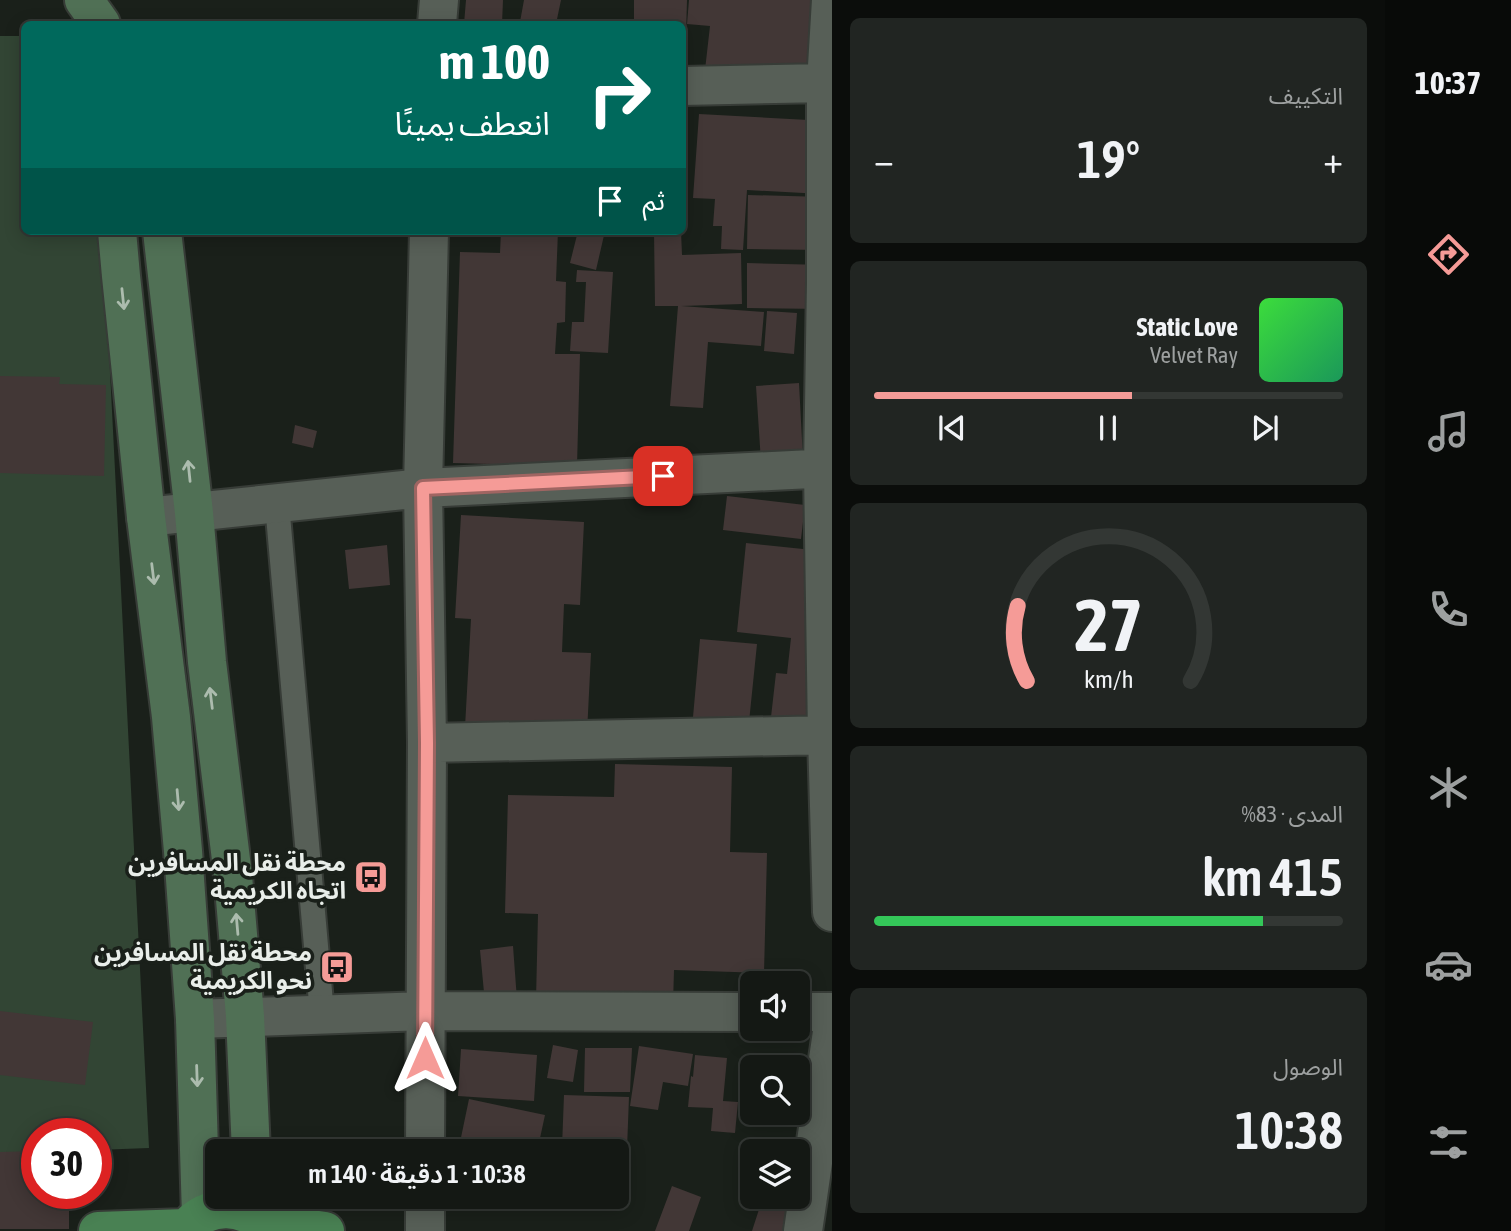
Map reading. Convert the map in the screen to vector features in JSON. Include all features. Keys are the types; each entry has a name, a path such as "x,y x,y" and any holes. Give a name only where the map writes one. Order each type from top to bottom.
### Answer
{"main road":[{"path":"84,0 99,21"},
{"path":"117,235 146,517 171,717 183,851 195,1019 190,1225"},
{"path":"162,235 194,513 207,662 233,876 245,1016 250,1139"},
{"path":"98,1231 190,1225 215,1210 230,1209 325,1231"}],"street":[{"path":"437,21 439,0"},
{"path":"831,0 826,83 826,268 832,912"},
{"path":"686,86 826,83"},
{"path":"425,1139 427,743 423,488 429,235"},
{"path":"146,517 423,488 827,468"},
{"path":"427,743 829,735"},
{"path":"195,1019 425,1011 740,1012"},
{"path":"810,1012 832,1012"},
{"path":"803,1231 822,1159 832,1032"},
{"path":"425,1209 425,1231"}],"lane":[{"path":"277,504 322,1014"}],"green space":[{"path":"0,36 21,36 21,235 103,235 149,1148 112,1149 112,1118 21,1118 21,1153 0,1154"}],"building":[{"path":"466,0 503,0 502,21 464,21"},
{"path":"524,0 561,0 557,21 520,21"},
{"path":"634,0 687,0 686,35 686,21 634,21"},
{"path":"689,0 830,0 821,82 705,70 710,26 687,24"},
{"path":"699,114 827,121 822,194 747,190 743,250 721,249 722,226 713,226 715,199 693,198"},
{"path":"748,195 824,197 823,250 747,249"},
{"path":"501,235 558,235 556,281 566,282 565,322 557,323 555,354 580,354 577,466 453,463 460,252 500,253"},
{"path":"577,235 604,235 596,270 570,263"},
{"path":"654,235 681,235 682,255 741,253 742,304 681,306 764,312 761,346 708,342 703,408 670,406 678,306 655,306"},
{"path":"747,263 826,265 825,309 747,308"},
{"path":"577,270 613,272 608,353 570,351 572,322 584,322 586,282 576,282"},
{"path":"767,311 797,313 794,354 764,351"},
{"path":"0,376 60,377 59,384 106,385 104,476 0,473"},
{"path":"799,383 803,459 761,462 756,386"},
{"path":"295,425 317,431 313,448 292,443"},
{"path":"727,496 805,505 801,539 723,530"},
{"path":"461,515 584,522 580,605 564,604 562,652 591,653 587,733 465,727 471,619 455,618"},
{"path":"746,543 832,552 815,721 771,717 776,673 787,674 791,638 737,632"},
{"path":"387,545 390,585 349,589 345,550"},
{"path":"700,639 757,644 749,722 693,717"},
{"path":"615,764 732,767 730,852 767,853 764,971 674,970 673,1004 536,1000 538,914 505,913 508,795 614,797"},
{"path":"513,946 517,1000 485,1003 480,950"},
{"path":"0,1011 93,1022 85,1085 0,1075"},
{"path":"553,1045 578,1050 573,1082 547,1078"},
{"path":"639,1046 693,1054 688,1086 663,1082 658,1110 630,1106"},
{"path":"585,1048 632,1048 630,1092 584,1092"},
{"path":"461,1049 537,1055 534,1101 458,1096"},
{"path":"695,1055 727,1058 723,1101 738,1102 735,1133 711,1131 713,1108 688,1107"},
{"path":"564,1095 629,1097 627,1139 562,1139"},
{"path":"469,1099 545,1115 540,1139 461,1139"},
{"path":"21,1151 21,1209 69,1209 69,1229 0,1229 0,1152"},
{"path":"672,1186 701,1197 689,1231 655,1231"},
{"path":"759,1209 802,1209 809,1231 752,1231"}],"place":[{"name":"محطة نقل المسافرين اتجاه الكريمية","path":"371,877"},
{"name":"محطة نقل المسافرين نحو الكريمية","path":"337,967"}],"route":[{"path":"425,1058 427,743 423,488 663,476"}]}
